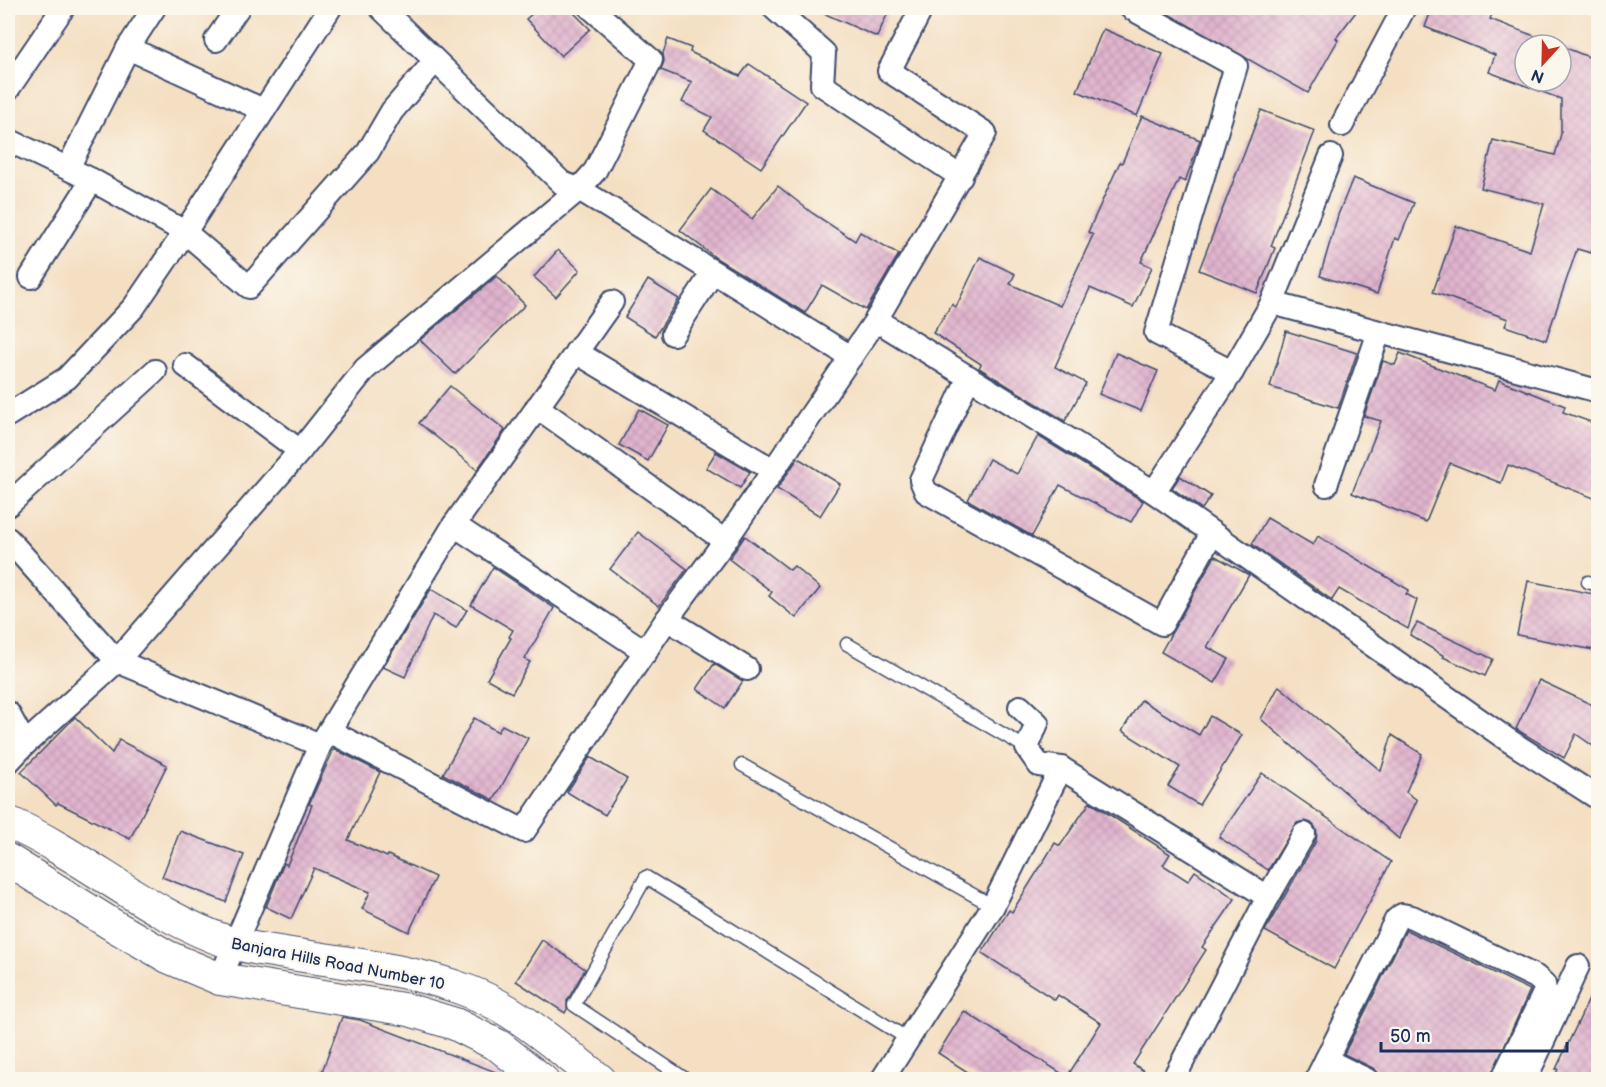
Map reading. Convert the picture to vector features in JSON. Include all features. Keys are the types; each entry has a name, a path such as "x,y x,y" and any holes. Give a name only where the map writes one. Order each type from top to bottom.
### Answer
{"main road":[{"name":"Banjara Hills Road Number 10","path":"8,822 32,832 134,897 184,925 234,944 416,976 468,991 518,1016 600,1080"},
{"name":"Banjara Hills Road Number 10","path":"8,860 168,957 219,979 409,1010 456,1024 499,1046 542,1080"}],"street":[{"path":"8,89 63,8"},
{"path":"68,168 128,48 153,8"},
{"path":"216,40 238,8"},
{"path":"8,415 67,378 135,307 330,8"},
{"path":"381,8 562,183 579,189 851,357"},
{"path":"8,762 117,661 300,451 365,369 579,189 595,171 651,60 591,8"},
{"path":"774,8 824,52 822,85 961,177"},
{"path":"8,539 117,661 324,738 524,831 667,620 725,541 876,320 985,133 889,71 922,8"},
{"path":"1131,8 1236,66 1156,333 1232,372"},
{"path":"1342,125 1404,8"},
{"path":"128,48 263,110"},
{"path":"8,140 92,180 185,232 249,287 368,152 392,111 435,61"},
{"path":"1154,492 1232,372 1272,303 1331,156"},
{"path":"32,277 92,180"},
{"path":"673,334 713,272"},
{"path":"219,979 324,738 454,525 612,302"},
{"path":"1272,303 1599,391"},
{"path":"876,320 1154,492 1508,740 1599,798"},
{"path":"1326,485 1379,332"},
{"path":"576,352 773,470"},
{"path":"185,365 300,451"},
{"path":"8,505 155,370"},
{"path":"969,377 921,480 926,492 1162,624 1212,533"},
{"path":"537,407 725,541"},
{"path":"454,525 646,652"},
{"path":"667,620 747,669"},
{"path":"1020,707 1037,723 1027,748 1039,765 1061,768 1268,897"},
{"path":"8,712 25,744"},
{"path":"882,1080 993,906 1061,768"},
{"path":"1173,1080 1268,897 1304,834"},
{"path":"1367,1080 1321,1070 1396,920 1402,915 1412,917 1536,977 1544,984 1545,991 1502,1080"},
{"path":"1525,1080 1578,966"}],"lane":[{"path":"847,644 1027,748"},
{"path":"742,765 993,906"},
{"path":"687,1080 574,1005 646,877 908,1039"}],"building":[{"path":"539,8 569,8 590,29 561,56 526,19"},
{"path":"812,8 890,8 877,37"},
{"path":"1158,8 1359,8 1336,38 1338,40 1308,93"},
{"path":"1432,8 1482,8 1493,12 1490,19 1527,33 1513,33 1513,81 1489,72 1495,55 1425,27"},
{"path":"1103,29 1163,54 1137,116 1077,91"},
{"path":"668,39 691,48 690,52 740,76 749,64 806,102 761,168 704,130 712,117 682,102 692,82 661,70"},
{"path":"1573,51 1599,61 1599,229 1591,253 1577,249 1546,340 1505,326 1508,319 1433,292 1456,226 1530,251 1544,204 1481,188 1493,140 1555,155 1561,134 1561,99 1545,93 1573,93"},
{"path":"1261,110 1315,131 1271,246 1275,248 1257,293 1199,270"},
{"path":"1142,116 1200,140 1185,182 1179,179 1141,262 1152,267 1133,307 1090,288 1055,367 1086,383 1065,421 979,368 981,364 933,333 952,304 956,307 980,257 1015,274 1010,284 1060,306 1093,235 1088,232"},
{"path":"1353,178 1414,203 1399,240 1395,238 1377,294 1320,276 1338,215"},
{"path":"778,186 812,213 855,241 860,232 899,254 866,310 822,285 805,313 716,258 680,230 711,189 752,219"},
{"path":"558,250 580,270 556,297 534,277"},
{"path":"497,276 525,305 455,374 420,340"},
{"path":"648,280 679,299 655,336 625,317"},
{"path":"1286,331 1357,353 1338,408 1270,387"},
{"path":"1116,353 1158,371 1141,411 1099,394"},
{"path":"1400,353 1495,390 1499,380 1565,406 1563,412 1599,425 1599,500 1508,465 1501,483 1450,463 1426,522 1352,493 1381,421 1364,416 1383,361 1395,365"},
{"path":"450,386 505,430 477,470 419,423"},
{"path":"639,409 668,425 648,461 619,445"},
{"path":"1038,436 1143,501 1131,522 1060,485 1032,536 968,500 989,459 1017,474"},
{"path":"716,452 750,472 740,488 706,468"},
{"path":"798,458 840,484 820,516 777,489"},
{"path":"1180,476 1211,496 1202,509 1172,488"},
{"path":"1267,518 1313,545 1318,536 1409,590 1406,594 1417,600 1408,629 1339,589 1332,600 1252,544"},
{"path":"638,532 687,569 659,606 610,569"},
{"path":"745,536 790,570 794,566 820,588 796,618 769,596 772,592 729,559"},
{"path":"1215,556 1249,575 1207,647 1229,659 1215,683 1161,652"},
{"path":"493,567 554,608 525,659 530,662 512,693 487,679 511,638 509,637 513,630 471,605"},
{"path":"1528,581 1599,595 1599,651 1517,635"},
{"path":"431,589 467,610 456,628 433,615 405,677 383,667"},
{"path":"1417,623 1493,659 1485,676 1443,657 1410,635"},
{"path":"714,664 743,681 725,708 697,689"},
{"path":"1539,680 1599,708 1599,750 1576,734 1564,758 1516,729"},
{"path":"1279,686 1381,771 1392,735 1422,754 1406,792 1417,800 1399,839 1261,719"},
{"path":"1141,700 1199,735 1210,716 1242,735 1199,805 1168,786 1180,767 1122,731"},
{"path":"75,717 112,753 119,740 167,765 130,839 58,803 56,805 21,772"},
{"path":"474,718 498,732 502,725 528,738 494,800 443,774"},
{"path":"334,749 380,772 348,840 387,857 388,855 435,877 409,932 362,909 370,892 314,868 291,919 266,907 284,863 287,865 312,805 309,804"},
{"path":"590,757 627,779 605,815 567,792"},
{"path":"1262,773 1391,862 1334,969 1265,931 1316,841 1315,827 1305,821 1297,823 1268,870 1219,837"},
{"path":"1090,802 1170,854 1163,865 1188,881 1195,871 1235,899 1202,947 1206,950 1133,1064 1158,1080 980,1080 938,1053 964,1011 1067,1077 1101,1023 1058,995 1055,1000 982,953 1009,910 1012,912 1055,843 1060,846"},
{"path":"180,831 244,855 226,902 162,877"},
{"path":"1406,930 1530,990 1489,1080 1380,1080 1373,1068 1344,1054"},
{"path":"542,940 585,969 567,1001 565,1013 516,981"},
{"path":"1599,978 1599,1080 1554,1080 1558,1069 1556,1069"},
{"path":"342,1017 360,1020 509,1077 511,1080 319,1080"}]}
